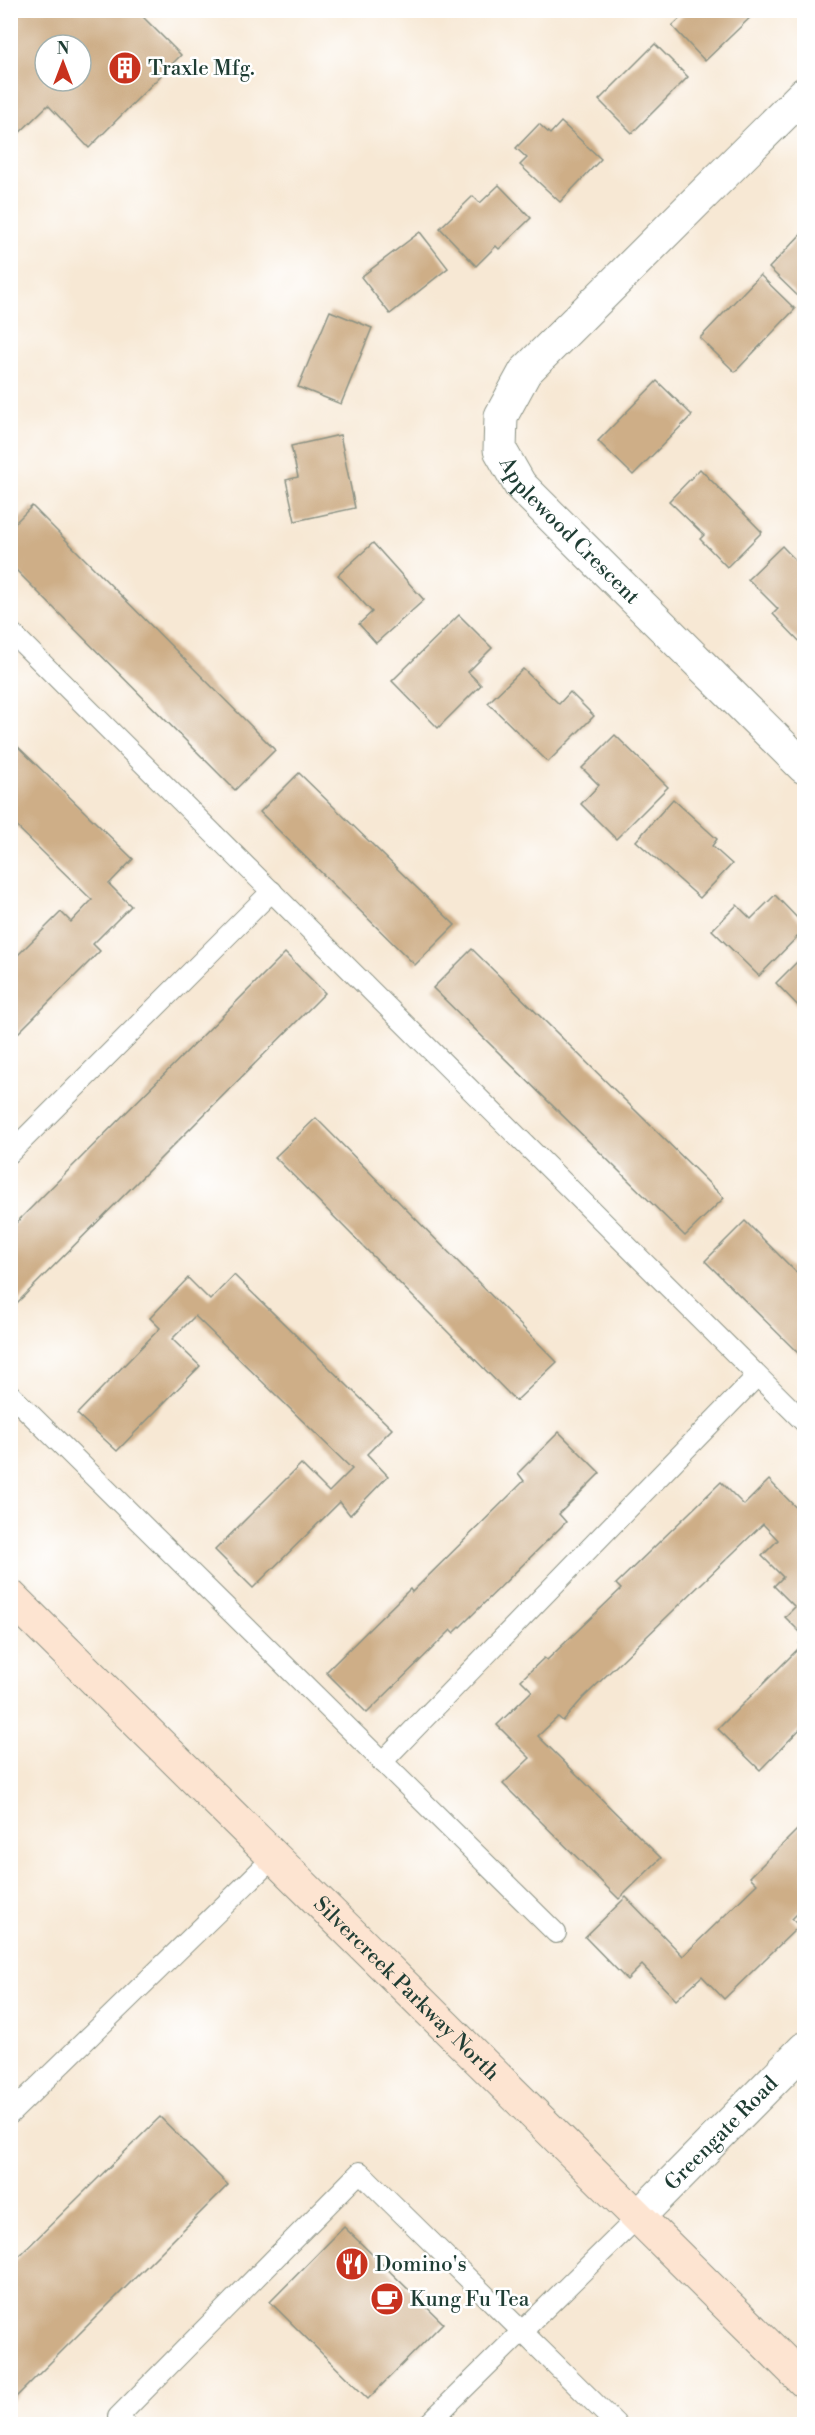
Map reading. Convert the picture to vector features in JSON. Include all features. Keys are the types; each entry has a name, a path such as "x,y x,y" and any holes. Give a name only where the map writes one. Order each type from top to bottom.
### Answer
{"main road":[{"name":"Silvercreek Parkway North","path":"10,1596 804,2381"}],"street":[{"name":"Applewood Crescent","path":"804,94 525,372 501,416 500,450 520,485 804,767"},
{"name":"Greengate Road","path":"638,2217 804,2049"}],"lane":[{"path":"10,631 804,1422"},
{"path":"10,1153 272,891"},
{"path":"382,1762 757,1376"},
{"path":"10,1394 556,1933"},
{"path":"10,2114 274,1857"},
{"path":"125,2424 118,2417 360,2172 616,2424"},
{"path":"428,2424 638,2217"}],"building":[{"name":"Traxle Mfg.","path":"10,10 143,10 140,14 181,55 89,148 48,105 10,142"},
{"path":"689,10 758,10 705,61 672,26"},
{"path":"655,44 688,77 632,133 599,100"},
{"path":"561,122 601,159 560,202 520,165 527,158 516,148 539,124 550,134"},
{"path":"499,185 531,218 499,249 496,246 476,266 440,228 473,196 480,203"},
{"path":"804,231 804,300 803,301 769,268"},
{"path":"420,232 448,268 390,314 361,277"},
{"path":"760,275 795,309 735,372 700,338"},
{"path":"330,311 372,328 341,404 298,387"},
{"path":"657,381 692,415 633,475 598,441"},
{"path":"340,435 355,508 295,521 286,480 298,477 291,446"},
{"path":"700,469 762,532 727,567 700,539 704,535 669,501"},
{"path":"32,506 275,750 235,790 10,564 10,528"},
{"path":"373,543 424,600 376,643 359,624 372,612 338,575"},
{"path":"782,546 804,569 804,646 773,614 778,609 748,579"},
{"path":"459,615 492,648 468,672 481,685 438,728 392,681"},
{"path":"523,669 559,704 570,692 594,716 548,762 488,703"},
{"path":"615,735 668,787 616,839 581,804 599,785 582,768"},
{"path":"10,739 133,859 109,884 131,906 93,944 100,951 10,1041 10,963 61,912 71,922 92,900 10,820"},
{"path":"299,773 455,925 415,965 260,812"},
{"path":"673,799 717,839 712,846 732,864 700,898 636,841"},
{"path":"775,895 804,925 804,930 759,976 712,930 737,905 751,919"},
{"path":"472,949 724,1198 685,1236 433,988"},
{"path":"285,953 325,993 10,1310 10,1229"},
{"path":"804,955 804,1012 776,983"},
{"path":"316,1118 557,1362 516,1401 275,1157"},
{"path":"745,1221 804,1280 804,1359 705,1261"},
{"path":"234,1275 392,1429 367,1454 388,1476 350,1515 340,1502 253,1588 215,1550 301,1464 329,1492 352,1469 195,1316 172,1339 200,1366 117,1451 77,1414 160,1328 150,1318 188,1278 210,1300"},
{"path":"559,1432 600,1473 559,1514 566,1522 454,1633 451,1630 367,1713 326,1672 410,1589 412,1592 524,1481 518,1473"},
{"path":"769,1480 804,1516 804,1636 785,1617 795,1607 774,1586 783,1577 762,1556 778,1540 763,1524 583,1698 563,1721 558,1717 538,1736 661,1858 619,1899 503,1784 530,1758 497,1725 532,1691 521,1680 544,1658 547,1660 621,1589 616,1584 721,1482 744,1505"},
{"path":"804,1638 804,1725 760,1770 718,1729 801,1646 799,1644"},
{"path":"804,1823 804,1907 792,1919 799,1926 724,1999 702,1976 676,2000 642,1965 627,1980 585,1937 626,1897 683,1956 757,1884 750,1877"},
{"path":"160,2117 228,2185 10,2403 10,2265"},
{"path":"344,2227 443,2323 368,2399 270,2302"}],"place":[{"name":"Traxle Mfg.","path":"125,68"},
{"name":"Domino's","path":"352,2264"},
{"name":"Kung Fu Tea","path":"387,2299"}]}
